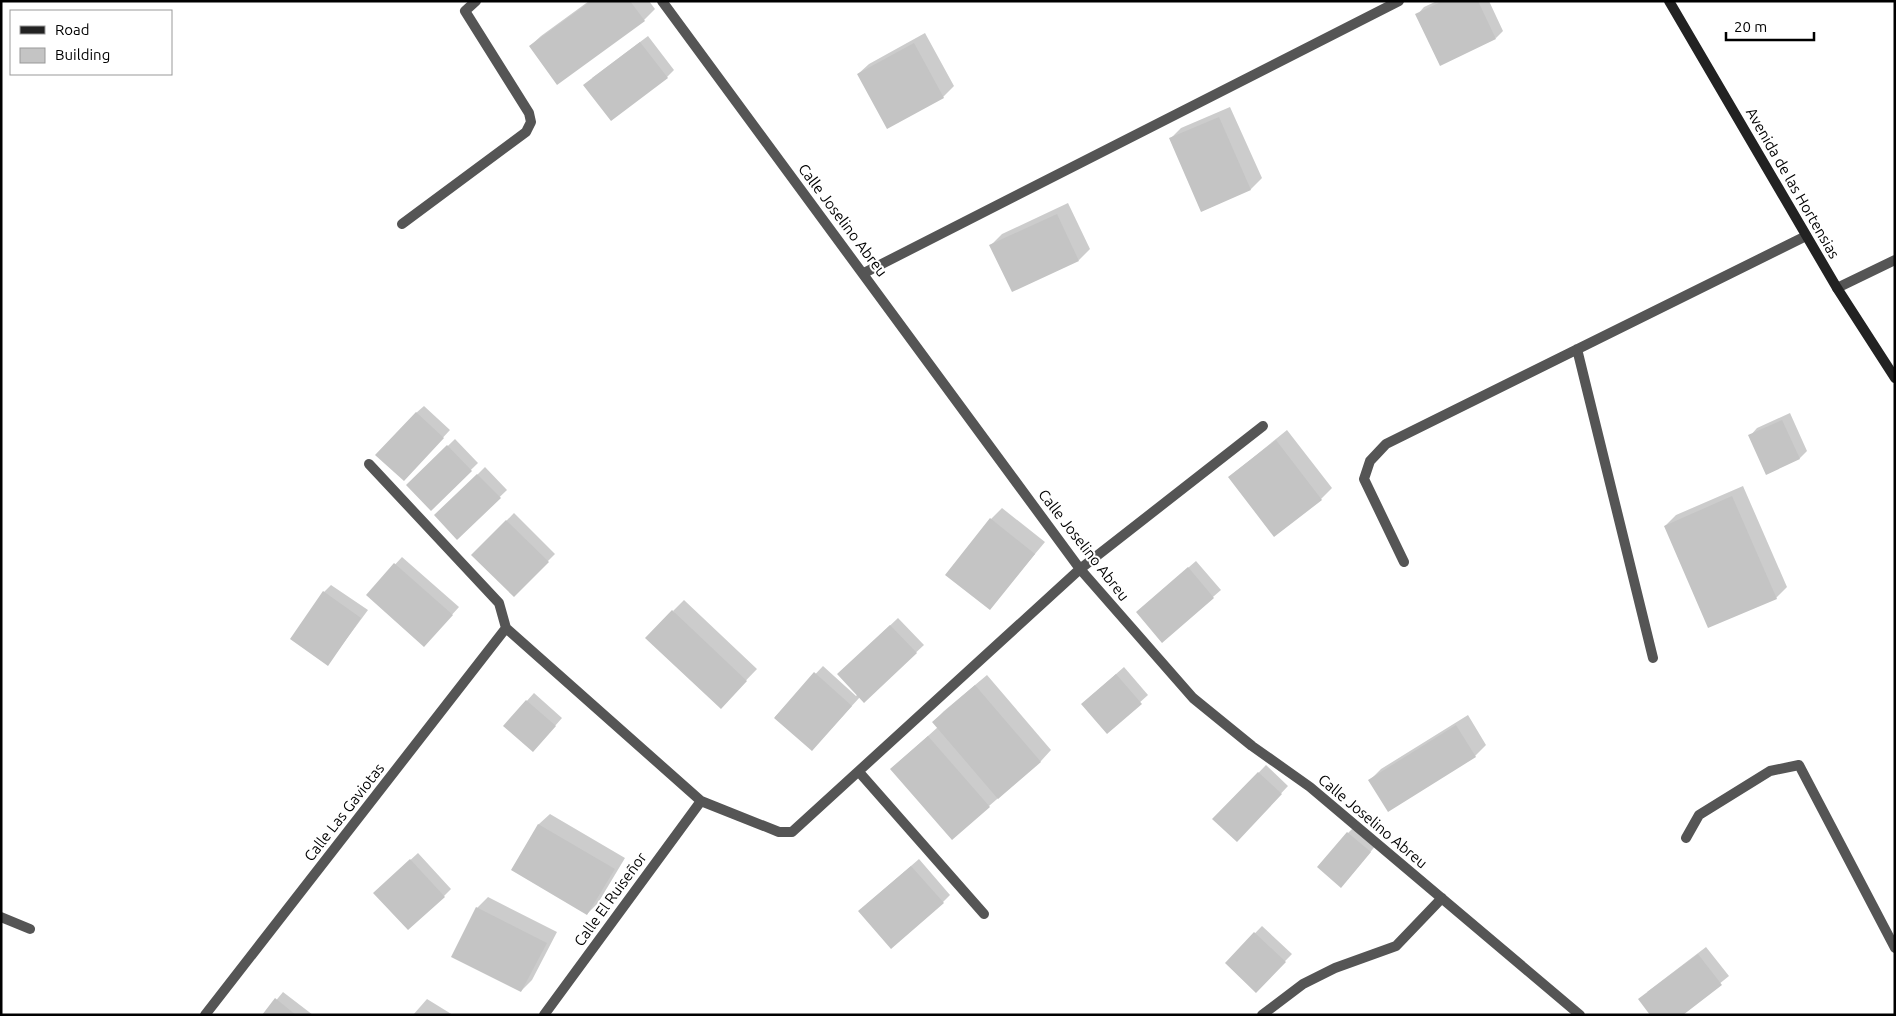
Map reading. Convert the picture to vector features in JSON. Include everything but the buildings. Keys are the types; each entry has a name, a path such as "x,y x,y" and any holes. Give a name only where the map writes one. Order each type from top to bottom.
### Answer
{"main road":[{"name":"Avenida de las Hortensias","path":"1669,1 1837,288 1895,378"}],"street":[{"path":"402,224 526,132 531,122 529,112 465,11 476,1"},
{"name":"Calle Joselino Abreu","path":"662,1 864,273 1080,570 1193,698 1252,746 1310,787 1580,1015"},
{"path":"864,273 1398,1"},
{"path":"1404,562 1364,478 1370,461 1386,444 1806,236"},
{"path":"1837,288 1895,260"},
{"path":"1577,349 1653,658"},
{"path":"369,464 499,604 506,628 701,801 779,832 792,832 1080,570 1263,426"},
{"name":"Calle Las Gaviotas","path":"205,1015 506,628"},
{"path":"1686,838 1699,815 1770,771 1799,765 1895,948"},
{"path":"859,772 984,914"},
{"name":"Calle El Ruiseñor","path":"544,1015 701,801"},
{"path":"1262,1015 1303,984 1335,968 1396,946 1442,898"},
{"path":"1,917 30,929"}]}
